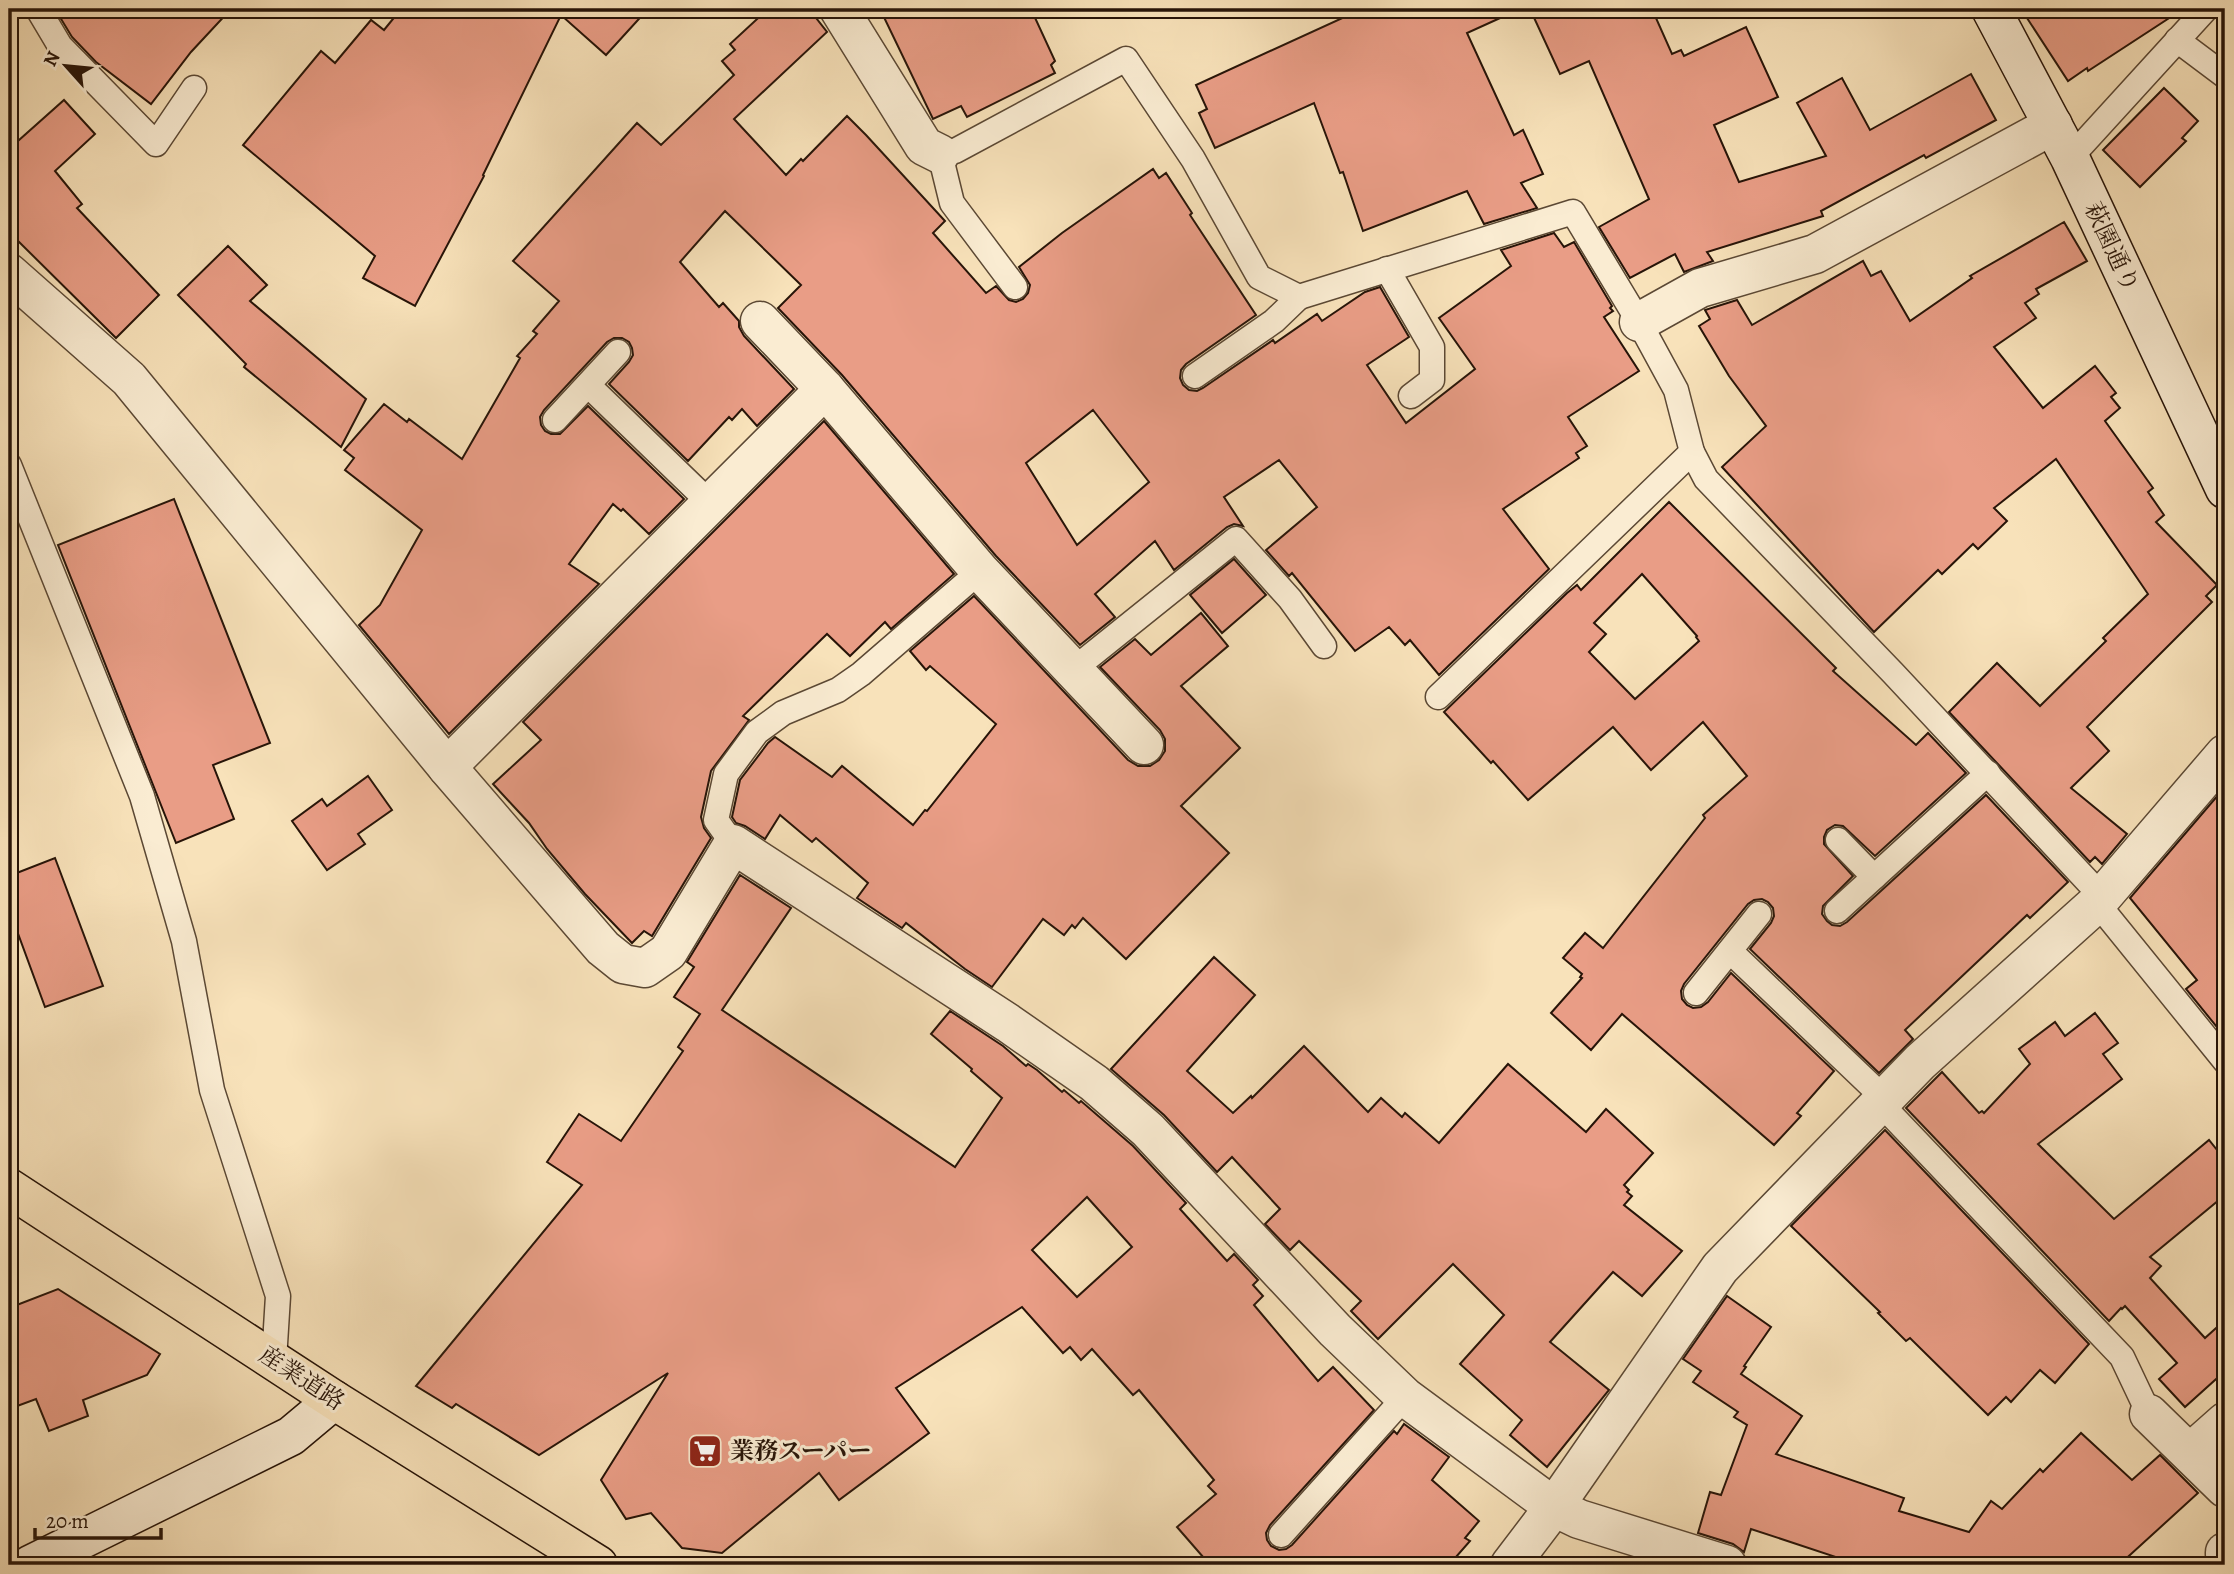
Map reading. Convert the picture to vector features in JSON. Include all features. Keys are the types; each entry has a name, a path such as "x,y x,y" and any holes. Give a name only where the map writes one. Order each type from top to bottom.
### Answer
{"main road":[{"name":"産業道路","path":"9,1188 334,1400 598,1565"}],"street":[{"path":"839,9 924,146 940,154"},
{"name":"萩園通り","path":"1991,9 2061,142 2225,489"},
{"path":"1639,322 1700,288 1815,254 2061,142"},
{"path":"9,273 129,379 447,767 603,948 623,964 645,968 668,952 733,844 1008,1023 1094,1083 1148,1130 1335,1330 1405,1397 1554,1507 1579,1519 1727,1565"},
{"path":"760,321 825,389 981,571 1144,745"},
{"path":"447,767 825,389"},
{"path":"1510,1565 1554,1507 1720,1268 1920,1062 2097,903 2225,754"},
{"path":"30,1565 291,1436 334,1400"},
{"path":"2149,1414 2225,1488"},
{"path":"2190,1453 2225,1422"}],"lane":[{"path":"38,9 60,46 156,144 194,88"},
{"path":"2061,142 2177,40 2206,9"},
{"path":"2177,40 2225,76"},
{"path":"1015,287 952,203 940,154 955,151 1126,59 1192,159 1259,277 1299,297"},
{"path":"1195,376 1274,321 1299,297 1573,212 1676,390 1692,452 1706,479 1988,773 2092,886 2097,903 2225,1061"},
{"path":"1387,270 1432,347 1432,380 1412,396"},
{"path":"555,420 618,352"},
{"path":"588,385 711,504"},
{"path":"1438,696 1692,452"},
{"path":"9,465 142,796 184,941 212,1090 278,1296 274,1360"},
{"path":"1074,669 1236,539 1290,599 1324,646"},
{"path":"733,844 716,820 726,774 757,732 783,713 838,690 861,674 981,571"},
{"path":"1837,911 1988,773"},
{"path":"1838,840 1874,877"},
{"path":"1696,993 1759,914"},
{"path":"1730,951 1882,1101 2122,1357 2149,1414"},
{"path":"1281,1535 1405,1397"}],"building":[{"path":"55,9 231,9 191,52 151,104 96,62 72,37"},
{"path":"401,9 648,9 606,55 561,15 484,176 415,306 363,278 375,256 243,145 321,51 335,63 371,20 384,30"},
{"path":"768,9 809,9 827,32 734,119 786,175 847,116 945,221 933,233 986,293 996,286 1009,300 1016,302 1028,293 1030,285 1019,267 1153,169 1159,178 1166,173 1192,213 1190,215 1256,315 1186,364 1181,370 1180,378 1189,390 1197,391 1203,388 1273,340 1275,343 1317,314 1322,321 1365,292 1380,287 1409,337 1367,365 1406,423 1475,369 1439,318 1511,266 1501,250 1554,233 1564,247 1574,242 1612,306 1610,308 1613,311 1604,317 1639,371 1568,417 1587,446 1576,453 1579,458 1503,509 1549,569 1439,675 1410,640 1405,645 1389,627 1355,651 1292,573 1289,576 1266,550 1317,507 1279,460 1224,497 1243,526 1234,524 1227,527 1174,570 1155,541 1095,594 1115,617 1080,645 996,556 842,375 778,308 801,285 725,211 680,262 719,307 723,303 739,321 744,336 794,389 757,426 742,409 732,420 729,417 688,461 609,384 633,355 629,342 622,338 607,342 544,410 540,417 541,425 551,434 560,434 588,406 684,499 649,534 623,509 621,511 613,504 569,564 599,584 449,734 359,625 380,605 422,530 345,470 354,458 344,450 384,404 407,422 409,419 462,459 520,358 517,356 537,334 533,331 559,301 513,261 637,123 661,145 734,75 722,61 735,50 730,44","holes":["1093,410 1149,482 1077,545 1026,463"]},
{"path":"880,9 1031,9 1055,61 1051,65 1055,73 967,117 961,106 933,119"},
{"path":"1362,9 1520,9 1467,33 1514,135 1523,130 1543,174 1521,183 1537,208 1484,224 1467,191 1363,231 1343,172 1340,173 1314,103 1215,148 1199,113 1207,109 1196,85"},
{"path":"1530,9 1652,9 1672,54 1681,50 1684,56 1746,27 1778,97 1714,125 1739,182 1826,156 1797,103 1842,78 1870,130 1971,74 1996,120 1926,158 1924,155 1821,211 1823,216 1707,252 1713,261 1684,272 1675,254 1630,278 1599,227 1649,199 1589,61 1560,74"},
{"path":"2051,9 2183,9 2088,71 2087,68 2068,81 2027,18"},
{"path":"2164,88 2198,121 2182,138 2186,141 2140,187 2103,150"},
{"path":"64,100 95,134 55,171 82,204 77,208 159,295 116,338 9,232 9,149"},
{"path":"2064,222 2087,261 2036,289 2039,294 2025,303 2036,318 1994,347 2043,408 2095,366 2116,393 2111,397 2120,408 2105,421 2153,488 2148,492 2164,515 2156,522 2217,585 2206,596 2212,602 2087,727 2109,751 2071,788 2127,834 2102,864 2095,857 2090,862 1949,712 1997,663 2040,706 2106,641 2103,638 2148,594 2056,459 1994,508 2007,521 1978,549 1973,544 1942,574 1938,570 1874,632 1722,467 1766,426 1729,376 1699,326 1710,319 1705,310 1737,300 1752,325 1863,261 1871,276 1881,271 1910,321 1972,278 1970,276"},
{"path":"228,246 267,285 250,301 366,399 341,447 244,367 246,364 178,295"},
{"path":"824,421 954,574 891,629 885,622 850,656 827,634 743,716 749,720 711,771 701,817 711,838 652,936 644,931 632,943 585,894 529,823 493,784 541,740 523,722"},
{"path":"174,499 270,743 213,765 234,819 176,843 58,545"},
{"path":"1669,502 1836,668 1833,671 1916,745 1928,733 1966,773 1875,856 1843,826 1835,825 1827,830 1824,844 1853,876 1823,906 1822,914 1832,925 1840,926 1847,922 1986,795 2068,882 2030,918 2027,915 1905,1030 1913,1039 1879,1073 1750,949 1774,916 1773,908 1762,899 1748,904 1681,991 1682,999 1687,1005 1693,1008 1701,1007 1731,973 1834,1071 1797,1113 1801,1116 1774,1145 1622,1014 1591,1050 1551,1013 1582,978 1582,974 1563,958 1585,933 1603,948 1705,818 1703,815 1747,776 1703,722 1651,770 1613,727 1528,800 1444,712 1567,593 1577,585 1581,590","holes":["1642,574 1699,641 1635,699 1589,652 1606,634 1594,623"]},
{"path":"1234,559 1266,595 1222,633 1190,595"},
{"path":"974,596 1128,760 1138,766 1150,766 1159,760 1165,751 1165,739 1160,730 1100,667 1135,639 1151,655 1201,613 1228,646 1181,686 1240,748 1181,806 1229,853 1126,959 1083,918 1075,928 1072,925 1064,935 1043,919 992,987 906,923 902,928 857,898 868,883 816,838 812,842 780,815 765,839 736,823 732,817 740,780 775,737 832,777 842,766 913,825 996,724 930,666 926,670 910,651"},
{"path":"368,776 392,810 358,834 365,844 327,870 292,821 322,799 327,806"},
{"path":"2225,787 2225,1037 2186,989 2197,980 2130,898"},
{"path":"55,858 103,986 45,1007 9,909 9,876"},
{"path":"740,875 791,908 722,1010 955,1167 1002,1098 931,1034 950,1011 1003,1046 1026,1066 1028,1064 1037,1070 1062,1092 1064,1090 1079,1103 1081,1101 1133,1146 1186,1203 1180,1209 1227,1261 1234,1254 1258,1280 1253,1285 1263,1296 1254,1305 1318,1381 1333,1367 1374,1410 1270,1525 1266,1533 1271,1546 1279,1550 1292,1545 1394,1431 1397,1434 1404,1424 1449,1457 1432,1480 1479,1521 1465,1538 1470,1541 1449,1565 1210,1565 1177,1527 1216,1494 1208,1486 1214,1480 1139,1390 1133,1395 1092,1349 1081,1360 1070,1347 1063,1353 1022,1307 896,1388 929,1433 839,1500 819,1473 722,1553 682,1548 651,1513 626,1519 601,1480 668,1373 539,1455 456,1404 452,1408 416,1386 582,1185 547,1162 579,1114 621,1141 683,1051 678,1047 700,1014 674,997 694,967 687,962","holes":["1087,1197 1132,1247 1077,1297 1032,1250"]},
{"path":"1214,957 1255,995 1187,1071 1233,1113 1251,1096 1252,1098 1304,1046 1368,1112 1381,1098 1402,1117 1405,1113 1439,1143 1508,1064 1586,1132 1606,1109 1653,1153 1624,1185 1632,1196 1624,1205 1682,1251 1642,1296 1613,1272 1550,1342 1609,1390 1547,1467 1510,1435 1522,1420 1460,1364 1504,1315 1453,1264 1378,1339 1351,1311 1361,1301 1299,1241 1290,1250 1265,1224 1280,1209 1232,1157 1217,1172 1164,1115 1111,1069"},
{"path":"2095,1013 2118,1043 2103,1054 2122,1079 2038,1144 2114,1219 2209,1140 2225,1160 2225,1195 2150,1257 2161,1266 2150,1278 2205,1338 2225,1320 2225,1371 2185,1407 2159,1379 2177,1363 2125,1306 2109,1321 1906,1108 1942,1072 1979,1113 1984,1113 2030,1064 2019,1049 2055,1022 2065,1036"},
{"path":"1885,1130 2089,1344 2055,1383 2040,1370 2011,1402 2006,1397 1988,1415 1910,1338 1906,1341 1878,1313 1880,1312 1791,1226"},
{"path":"58,1289 160,1354 147,1375 83,1400 88,1416 49,1431 36,1399 9,1409 9,1308"},
{"path":"1727,1296 1771,1327 1741,1374 1802,1416 1776,1454 1904,1498 1899,1511 1969,1532 1991,1501 2002,1509 2040,1469 2043,1472 2081,1433 2132,1480 2160,1455 2198,1493 2119,1565 1843,1565 1845,1560 1751,1529 1744,1552 1733,1544 1698,1533 1710,1492 1721,1495 1747,1425 1734,1417 1738,1412 1693,1382 1701,1371 1683,1359"}],"place":[{"name":"業務スーパー","path":"705,1451"}]}
